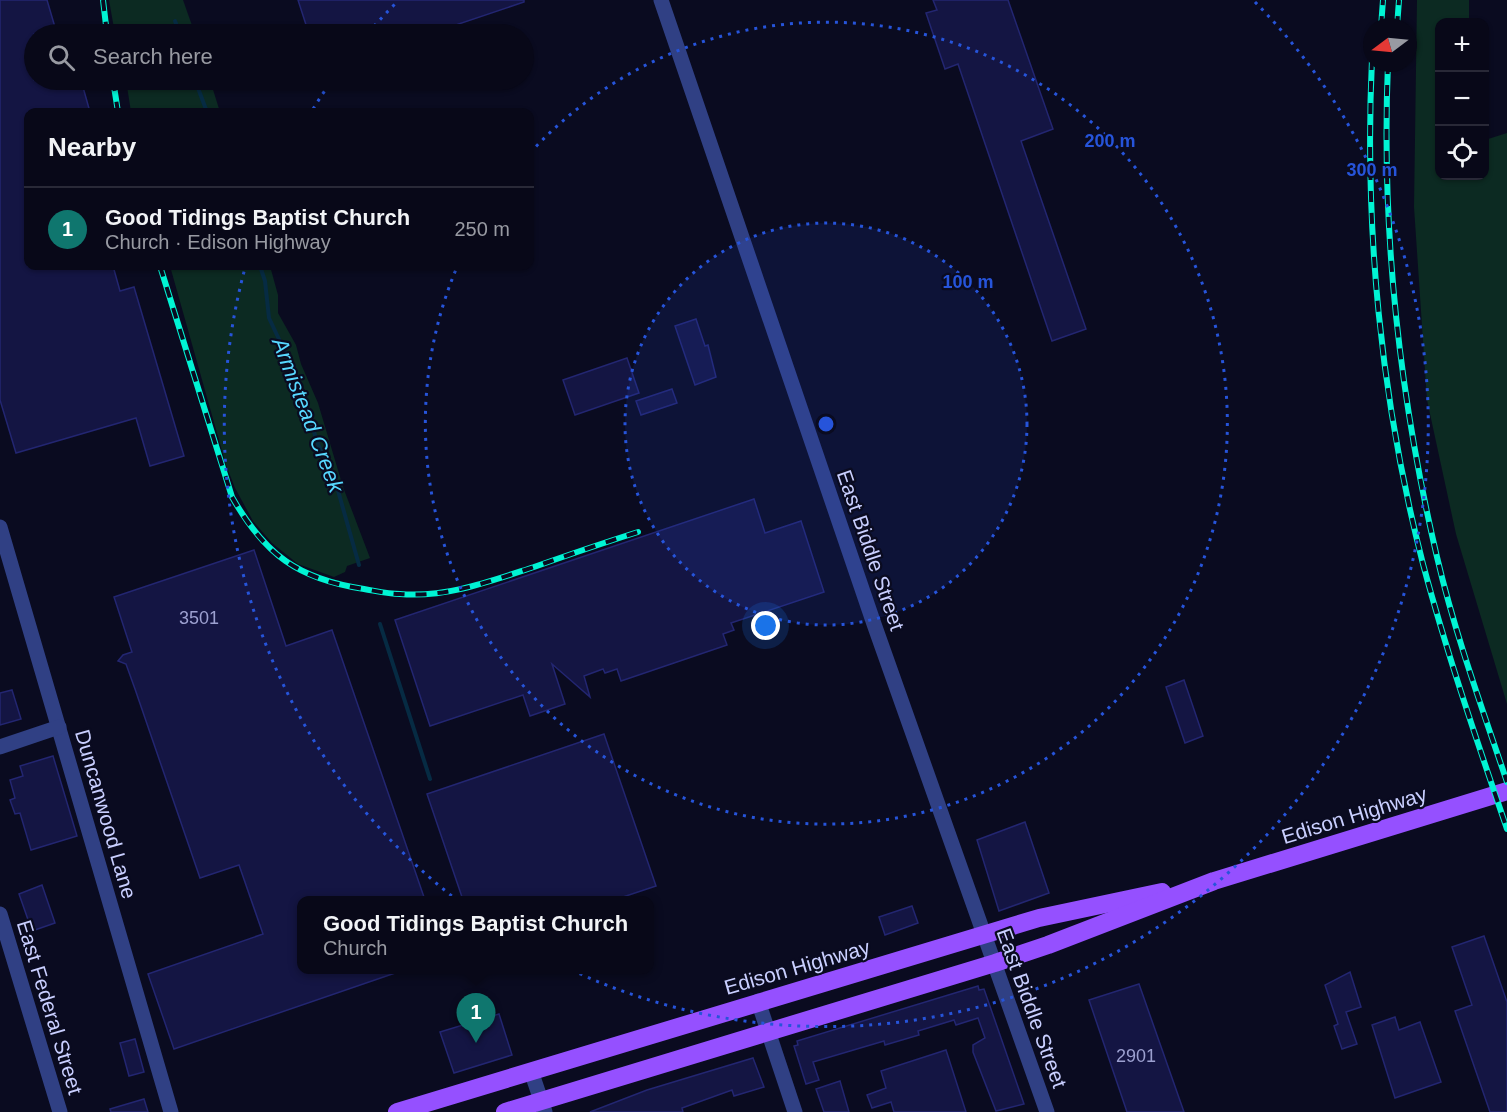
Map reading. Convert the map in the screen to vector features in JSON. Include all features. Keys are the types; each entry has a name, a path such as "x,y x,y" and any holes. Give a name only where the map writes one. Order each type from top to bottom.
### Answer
{"main road":[{"name":"Edison Highway","path":"506,1112 543,1107 767,1032 995,963 1214,881 1507,791"},
{"name":"Edison Highway","path":"398,1112 758,1001 1039,918 1214,881"}],"street":[{"name":"East Biddle Street","path":"661,0 983,935 1047,1112"},
{"name":"Duncanwood Lane","path":"0,527 171,1112"},
{"path":"0,747 59,727"},
{"name":"East Federal Street","path":"0,914 60,1112"},
{"path":"758,1001 795,1112"},
{"path":"531,1071 543,1107"}],"green space":[{"path":"109,0 183,0 191,24 113,24"},
{"path":"1417,0 1469,0 1469,18 1435,18 1435,180 1489,180 1489,139 1507,133 1507,704 1456,534 1427,400 1414,207"},
{"path":"128,90 213,90 219,108 130,108"},
{"path":"171,270 271,270 278,295 278,313 296,345 301,364 318,403 343,487 370,558 347,566 345,572 334,577 298,564 272,543 253,521 235,488 226,465"}],"building":[{"path":"0,0 47,0 54,24 24,24 24,90 84,90 89,108 24,108 24,270 114,270 120,291 134,287 184,456 150,466 136,418 16,453 0,400"},
{"path":"298,0 524,0 524,2 459,24 306,24"},
{"path":"933,0 1008,0 1053,129 1021,141 1086,329 1052,341 958,64 945,69 926,13 937,10"},
{"path":"696,319 705,346 708,345 716,377 695,385 675,326"},
{"path":"627,358 639,393 575,415 563,380"},
{"path":"672,389 677,403 641,415 636,401"},
{"path":"754,499 765,533 801,521 824,592 731,623 734,630 723,634 727,645 621,681 617,669 605,673 603,669 584,676 590,697 552,664 565,704 530,716 523,695 430,726 395,620"},
{"path":"254,550 286,646 332,630 424,896 297,896 297,974 392,974 174,1049 148,974 263,934 239,865 200,878 126,664 118,661 123,655 132,652 114,597"},
{"path":"1184,680 1203,736 1185,743 1166,687"},
{"path":"12,690 21,719 0,725 0,693"},
{"path":"604,734 656,886 626,896 462,896 427,794"},
{"path":"53,756 77,836 31,850 20,813 15,814 10,800 15,798 10,780 23,776 20,766"},
{"path":"1025,822 1049,893 999,911 977,840"},
{"path":"42,885 55,923 32,931 19,894"},
{"path":"912,906 918,923 885,935 879,917"},
{"path":"1484,936 1507,1002 1507,1112 1490,1112 1455,1011 1472,1005 1452,947"},
{"path":"1350,972 1361,1007 1346,1012 1357,1044 1342,1049 1334,1026 1338,1024 1325,985"},
{"path":"1139,984 1184,1112 1127,1112 1089,1000"},
{"path":"978,986 979,990 984,989 1024,1104 996,1111 973,1052 973,1045 985,1038 978,1018 956,1025 954,1020 918,1031 919,1035 885,1045 884,1041 813,1062 819,1080 806,1084 794,1046 798,1045 797,1041"},
{"path":"499,1014 512,1055 454,1073 440,1032"},
{"path":"1395,1017 1399,1030 1420,1022 1441,1082 1395,1098 1372,1025"},
{"path":"135,1039 144,1072 129,1076 120,1043"},
{"path":"946,1050 966,1112 894,1112 891,1102 872,1108 867,1095 886,1088 881,1071"},
{"path":"753,1058 764,1087 734,1096 732,1090 682,1108 683,1112 590,1112 647,1090"},
{"path":"840,1081 849,1112 824,1112 816,1089"},
{"path":"144,1099 148,1112 111,1112 110,1109"}],"waterway":[{"name":"Armistead Creek","path":"199,90 206,108"},
{"name":"Armistead Creek","path":"261,270 265,281 269,318 293,369 318,444 337,487 359,565"},
{"name":"Armistead Creek","path":"380,624 430,779"}],"railway":[{"path":"103,0 106,24"},
{"path":"1382,18 1383,0"},
{"path":"1398,18 1399,0"},
{"path":"1372,72 1370,123 1374,250 1386,377 1396,440 1408,502 1432,598 1507,829"},
{"path":"1388,72 1387,188 1390,250 1412,435 1444,586 1469,671 1507,782"},
{"path":"115,90 117,108"},
{"path":"161,270 232,497 244,517 271,549 302,571 341,585 417,595 451,591 485,583 638,532"}],"place":[{"name":"Good Tidings Baptist Church","path":"476,1043"}]}
